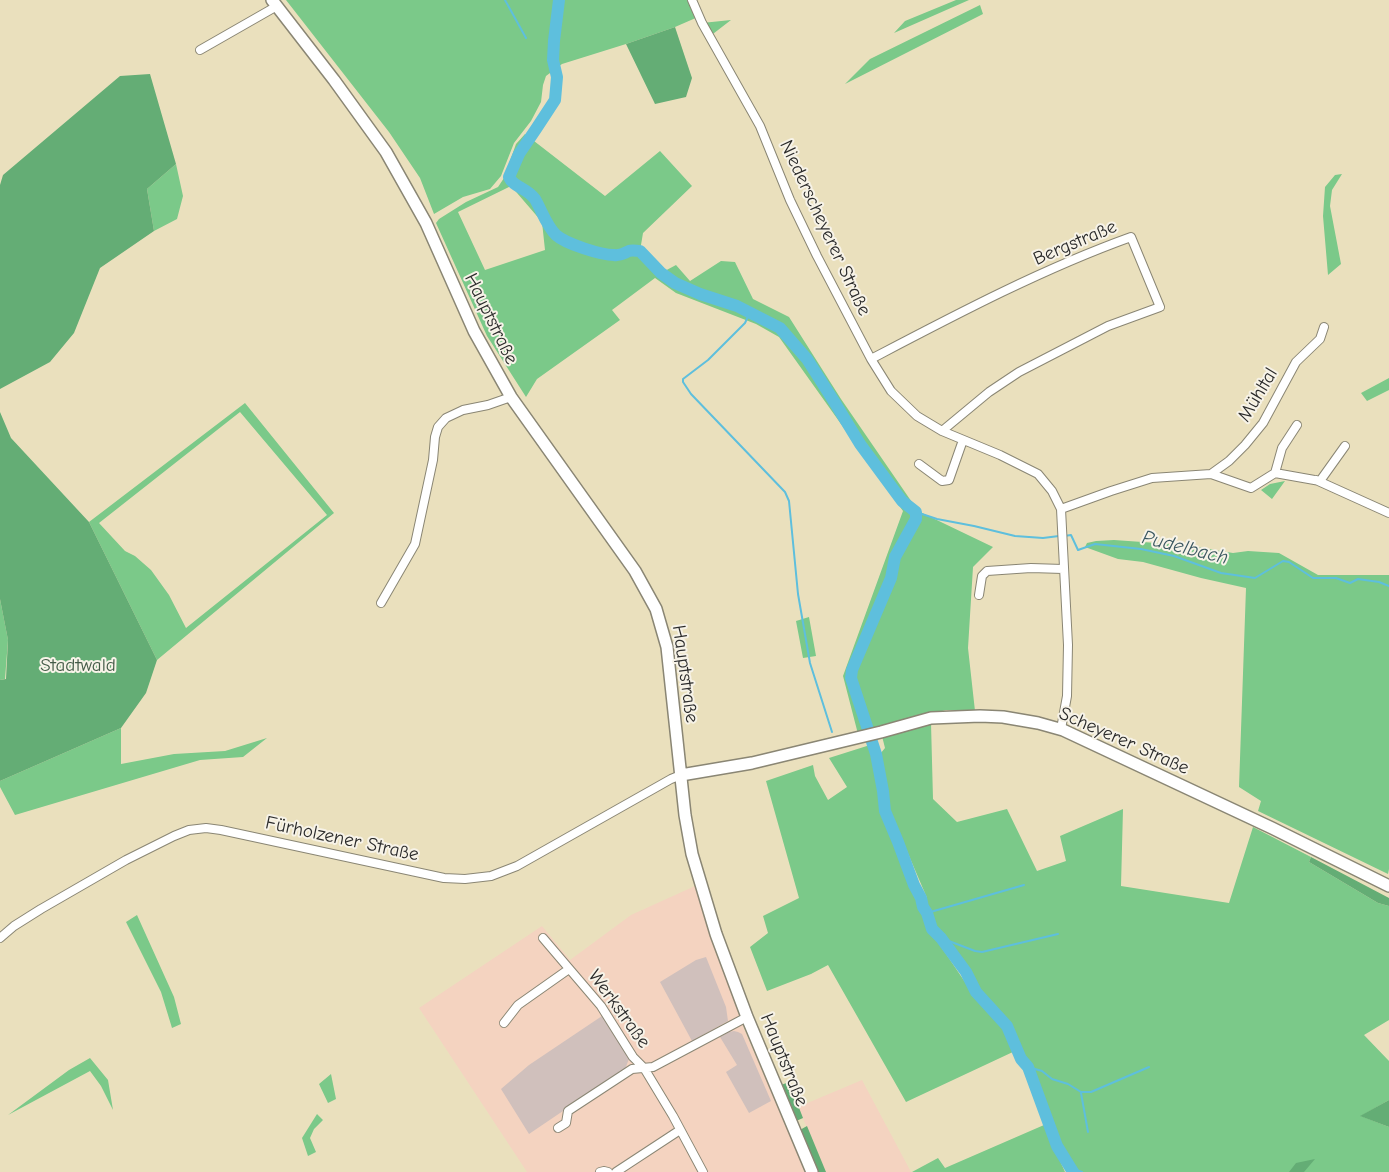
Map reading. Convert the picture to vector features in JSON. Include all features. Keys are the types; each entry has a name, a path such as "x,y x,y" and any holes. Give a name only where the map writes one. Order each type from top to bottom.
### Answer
{"main road":[{"name":"Hauptstraße","path":"274,3 334,80 386,152 426,224 474,331 511,397 635,571 656,609 667,647 685,815 694,862 716,934 812,1172"},
{"name":"Scheyerer Straße","path":"681,776 752,763 858,738 931,718 980,716 1012,718 1061,729 1230,808 1389,886"}],"street":[{"name":"Niederscheyerer Straße","path":"692,0 702,23 760,126 790,200 817,256 871,359 891,391 917,416 942,431 1038,474 1052,491 1061,509 1068,645 1067,696 1061,729"},
{"path":"200,50 274,3"},
{"name":"Bergstraße","path":"871,359 1049,270 1097,249 1131,237 1160,307 1108,326 1019,372 989,392 942,431"},
{"name":"Mühltal","path":"1211,474 1229,461 1263,423 1296,362 1320,339 1324,327"},
{"path":"381,603 415,544 438,427 446,418 463,410 511,397"},
{"path":"1275,473 1282,448 1297,425"},
{"path":"919,464 942,481 949,480 963,440"},
{"path":"1316,480 1320,481 1345,446"},
{"path":"1061,509 1152,478 1211,474 1251,488 1275,473 1316,480 1389,513"},
{"path":"979,595 982,576 987,571 1031,568 1063,569"},
{"name":"Fürholzener Straße","path":"0,938 14,926 41,909 126,860 189,830 206,828 221,830 444,878 465,879 491,876 517,866 671,779 681,776"},
{"name":"Werkstraße","path":"543,938 601,1006 633,1057 644,1068 703,1172"},
{"name":"Werkstraße","path":"504,1023 518,1005 569,969"},
{"name":"Werkstraße","path":"558,1128 566,1122 568,1111 632,1069 654,1068 748,1017"},
{"path":"616,1172 680,1130"},
{"path":"600,1172 608,1172"}],"shaded area":[{"path":"695,886 744,1029 806,1172 527,1172 419,1008 542,926 570,960 631,915"},
{"path":"706,957 726,1007 728,1021 692,1041 660,982 696,960"},
{"path":"602,1016 629,1059 625,1069 529,1134 501,1089 529,1065"},
{"path":"734,1031 742,1034 771,1101 749,1113 726,1072 737,1065 720,1037"},
{"path":"862,1080 911,1172 826,1172 798,1107"}],"green space":[{"path":"286,0 692,0 702,23 698,17 626,44 562,64 546,76 541,102 531,121 514,143 501,176 490,189 463,197 434,214 420,178 389,132"},
{"path":"956,0 969,0 894,33 905,21"},
{"path":"980,5 983,14 845,84 870,59"},
{"path":"731,20 709,37 702,23"},
{"path":"675,27 692,78 686,97 655,104 626,44"},
{"path":"150,74 176,164 147,189 154,231 100,268 74,333 50,362 0,389 0,185 3,175 120,76"},
{"path":"525,134 605,196 660,151 692,186 643,233 640,251 661,273 676,265 690,281 721,261 735,262 753,299 789,317 841,399 918,511 993,547 973,567 968,648 975,711 946,710 858,734 843,676 903,511 779,337 756,324 676,293 655,278 612,310 620,320 537,379 526,397 487,336 436,223 439,219 466,202 498,187 504,178 516,144","holes":["511,186 542,222 545,250 485,270 458,212"]},
{"path":"176,164 183,196 177,219 154,231 147,189"},
{"path":"1342,174 1332,190 1330,206 1341,264 1328,275 1323,216 1325,187 1335,175"},
{"path":"1389,378 1389,390 1367,401 1361,393"},
{"path":"245,403 334,513 157,660 89,522","holes":["240,412 327,515 186,628 169,595 151,570 135,556 125,551 99,523"]},
{"name":"Stadtwald","path":"0,412 11,438 89,522 157,660 146,693 121,728 0,781 0,680 6,679 8,640 0,599"},
{"path":"1285,481 1272,499 1261,490 1270,484"},
{"path":"1114,540 1185,545 1233,553 1248,551 1279,553 1318,575 1389,575 1388,874 1258,811 1261,801 1239,787 1246,588 1143,562 1118,559 1085,547 1087,543"},
{"path":"0,599 8,640 5,679 0,680"},
{"path":"809,617 816,656 803,658 796,621"},
{"path":"931,723 933,799 957,822 1007,809 1037,871 1066,861 1060,836 1123,809 1121,886 1229,903 1253,827 1311,857 1309,862 1378,903 1389,906 1389,1020 1364,1035 1389,1061 1389,1100 1361,1116 1389,1127 1389,1172 1073,1172 1028,1067 1016,1049 1007,1026 976,992 932,929 927,913 927,898 889,809 880,754 885,748 882,736"},
{"path":"121,728 121,764 174,754 225,751 267,738 243,757 200,760 15,815 0,787 0,781"},
{"path":"870,745 877,777 880,806 924,918 973,994 1004,1027 1015,1051 906,1102 828,965 811,974 767,991 750,947 768,933 763,916 799,898 766,781 813,765 815,776 828,800 847,787 829,758"},
{"path":"1311,857 1389,898 1389,906 1378,903 1309,862"},
{"path":"137,915 174,997 181,1024 172,1028 161,992 126,922"},
{"path":"90,1058 108,1080 113,1110 101,1086 90,1071 8,1115 69,1070"},
{"path":"331,1074 336,1099 328,1103 319,1084"},
{"path":"789,1082 803,1118 794,1122 781,1085"},
{"path":"1389,1100 1389,1127 1360,1116"},
{"path":"317,1114 323,1120 314,1129 310,1138 316,1152 308,1156 302,1138"},
{"path":"1044,1125 1065,1172 912,1172 938,1158 945,1168"},
{"path":"807,1126 826,1172 816,1172 798,1131"},
{"path":"1315,1159 1304,1172 1289,1172 1296,1163"}],"waterway":[{"path":"505,0 526,38"},
{"path":"559,0 553,60 557,77 555,100 519,154 509,177 511,180 532,195 549,227 556,235 567,242 608,255 640,251 661,273 675,283 700,294 737,306 780,328 807,359 860,444 902,501 916,512 916,519 895,557 891,578 852,670 851,678 876,754 885,811 932,929 966,972 976,992 1007,1026 1021,1059 1028,1067 1057,1146 1073,1172"},
{"path":"750,312 745,323 708,360 683,379 683,382 691,394 785,492 789,501 798,594 810,663 832,732"},
{"name":"Pudelbach","path":"916,512 937,519 1015,536 1043,538 1059,536"},
{"name":"Pudelbach","path":"1064,536 1071,535 1078,550 1095,544 1141,549 1174,556 1221,573 1255,578 1283,561 1289,562 1313,578 1336,578 1350,583 1358,579 1379,582 1389,586"},
{"path":"927,913 1024,885"},
{"path":"941,938 982,952 1058,934"},
{"path":"1028,1067 1042,1071 1052,1079 1068,1084 1081,1092 1091,1092 1149,1067"},
{"path":"1081,1093 1088,1132"},
{"path":"1071,1168 1082,1172"}]}
